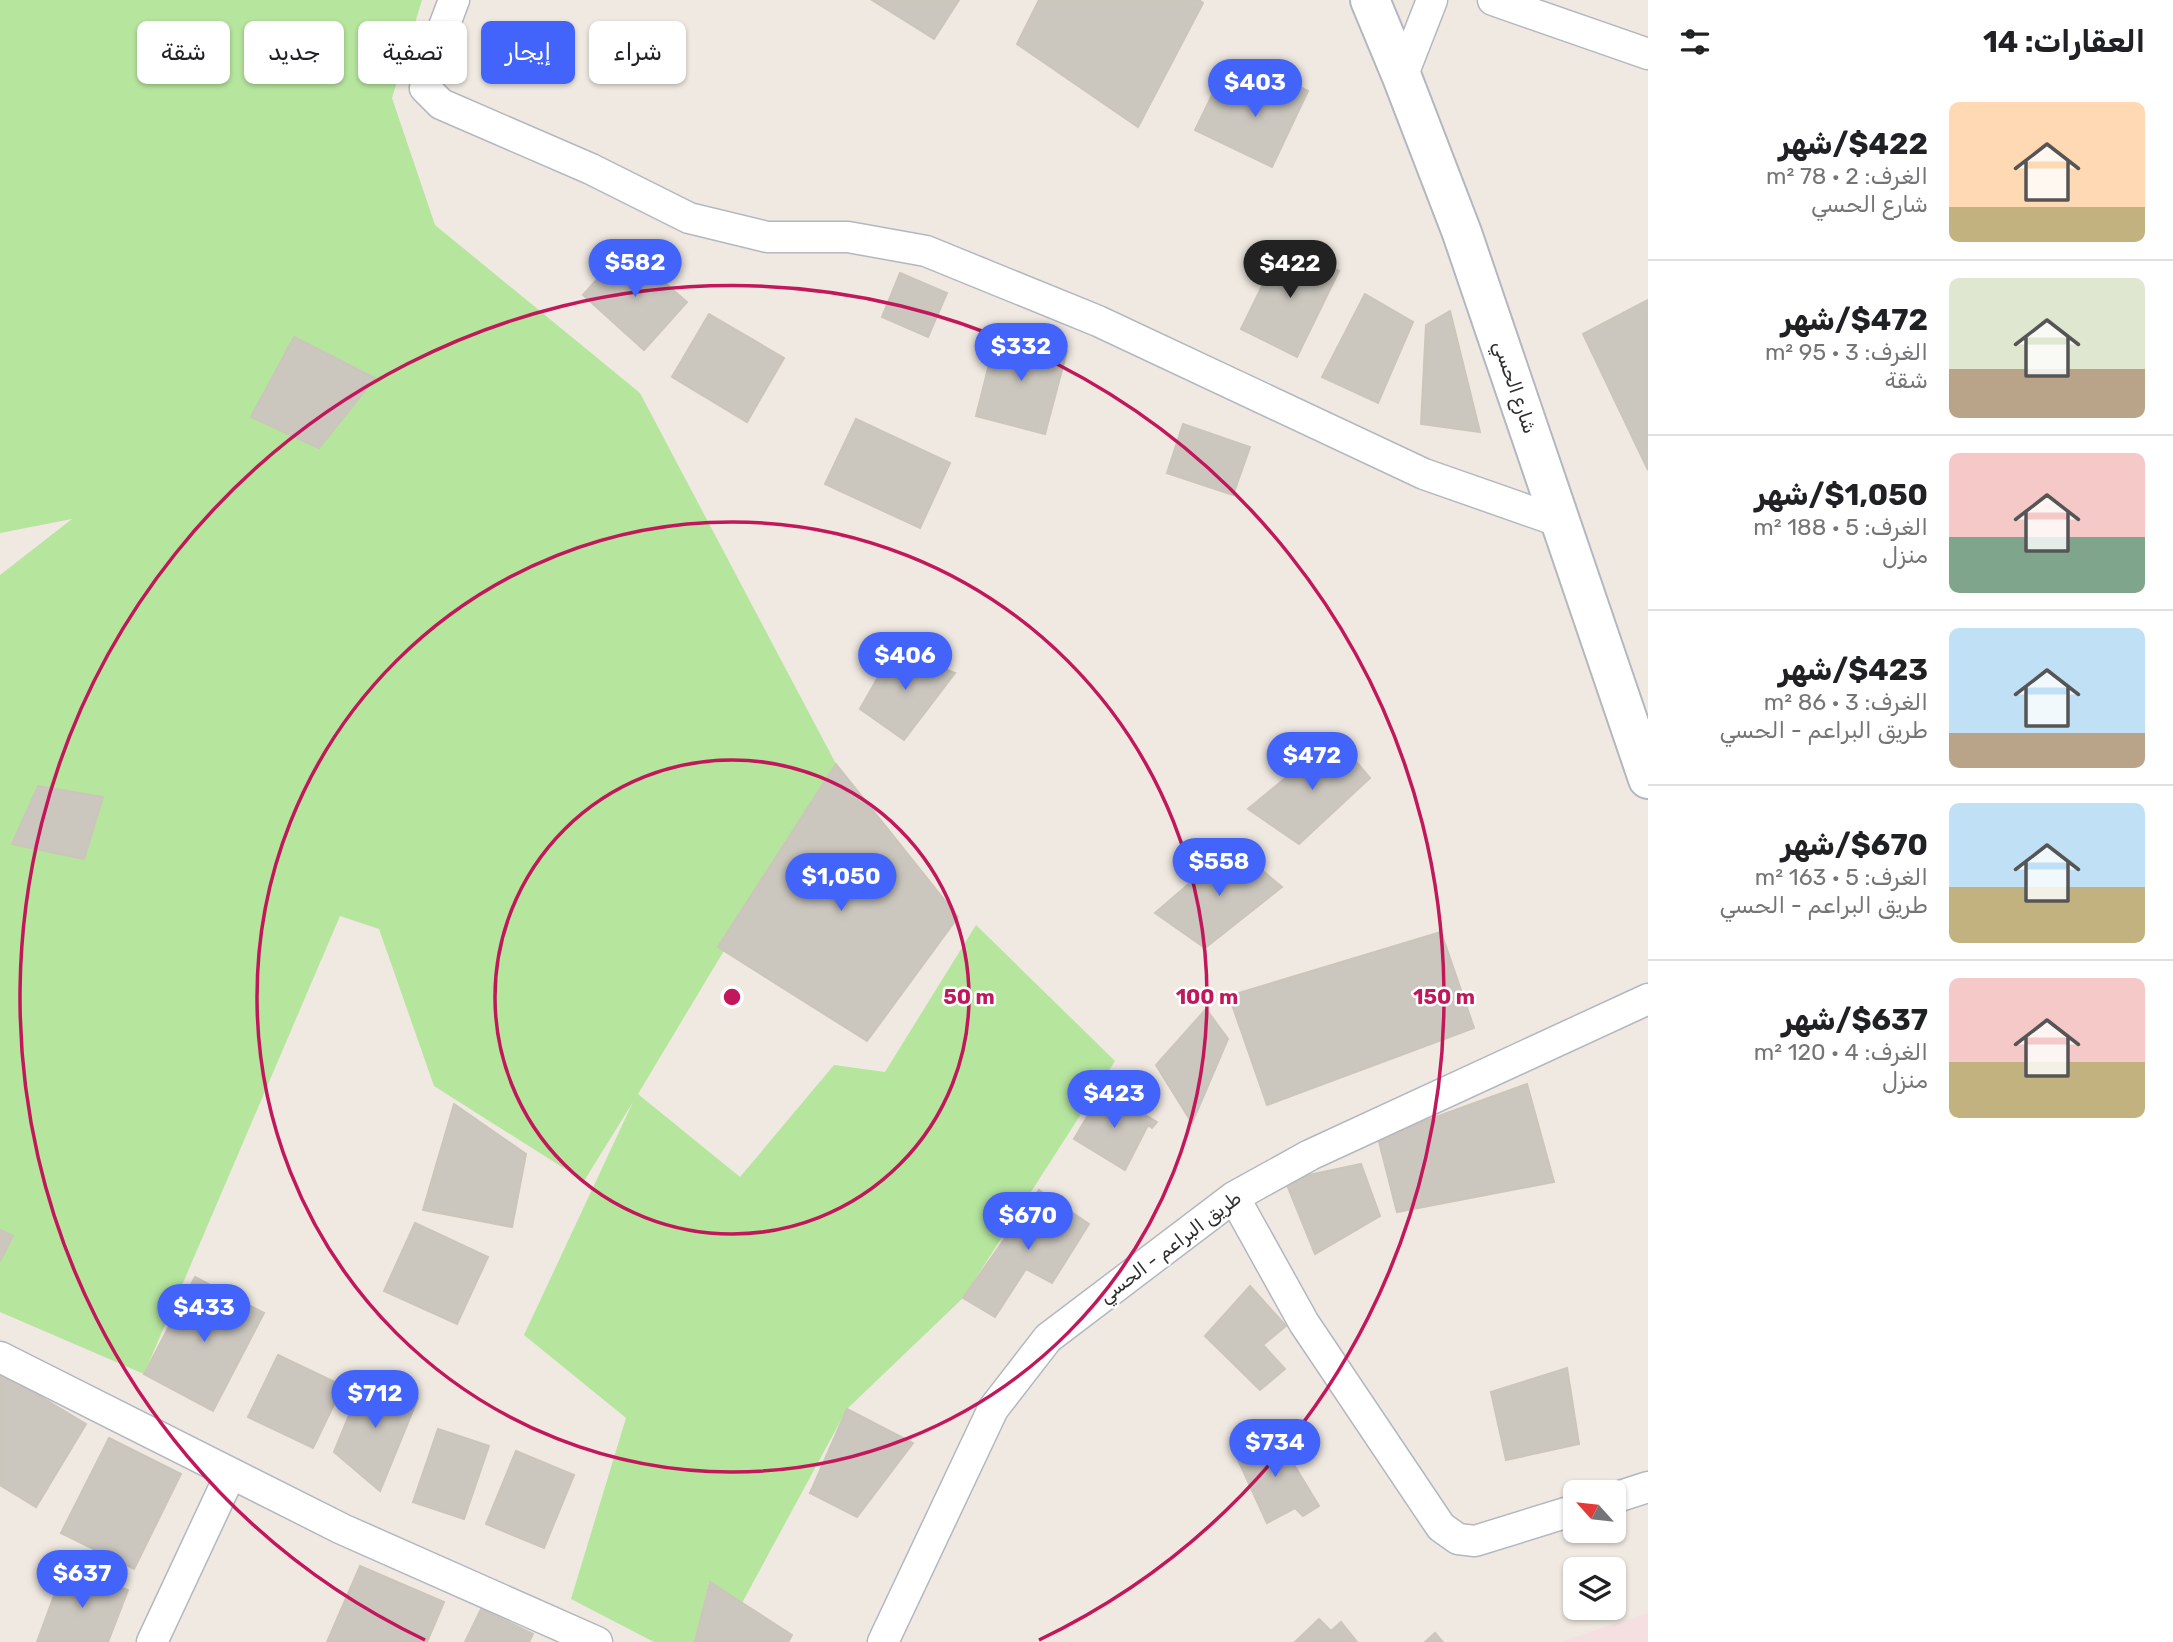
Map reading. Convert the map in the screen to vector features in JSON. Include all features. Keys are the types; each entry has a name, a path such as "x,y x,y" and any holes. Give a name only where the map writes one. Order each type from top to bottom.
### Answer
{"street":[{"path":"454,0 431,61 425,88 441,104 591,169 689,218 767,236 848,237 926,251 1098,321 1424,474 1560,522"},
{"name":"شارع الحسي","path":"1370,0 1462,233 1648,779"},
{"path":"1402,77 1432,0"},
{"path":"1493,0 1648,54"},
{"name":"طريق البراعم - الحسي","path":"883,1642 993,1409 1048,1338 1234,1197 1310,1155 1648,999"},
{"path":"1234,1197 1304,1323 1441,1527 1458,1539 1475,1541 1563,1514"},
{"path":"0,1357 342,1529 597,1642"},
{"path":"152,1642 231,1473"},
{"path":"1626,1494 1648,1487"}],"shaded area":[{"path":"1648,1613 1648,1642 1559,1642"}],"green space":[{"path":"0,0 422,0 416,21 358,21 358,84 396,84 392,98 435,225 640,393 836,764 638,1094 740,1177 834,1065 885,1072 976,925 1115,1061 963,1298 847,1409 742,1603 709,1582 695,1642 654,1642 571,1599 626,1418 524,1335 633,1102 584,1181 434,1086 379,929 340,916 144,1374 0,1312 0,1261 13,1236 0,1230 0,575 72,519 0,533","holes":["294,337 375,378 319,448 251,417"]}],"building":[{"path":"872,0 959,0 934,39"},
{"path":"1039,0 1199,0 1203,3 1138,127 1017,44"},
{"path":"1267,71 1308,91 1272,167 1195,130 1215,89 1250,106"},
{"path":"1283,243 1339,271 1297,357 1241,329"},
{"path":"625,248 687,302 644,350 583,295"},
{"path":"900,273 947,293 928,337 882,317"},
{"path":"1365,294 1413,322 1378,403 1322,377"},
{"path":"1648,300 1648,470 1583,334"},
{"path":"1450,311 1480,432 1421,424 1426,325"},
{"path":"709,314 784,358 747,422 672,377"},
{"path":"997,333 1067,351 1045,434 976,416"},
{"path":"294,337 375,378 319,448 251,417"},
{"path":"856,419 950,463 920,528 825,484"},
{"path":"1183,424 1250,447 1233,495 1167,473"},
{"path":"894,649 955,673 904,740 860,709"},
{"path":"1335,737 1370,778 1299,844 1248,809"},
{"path":"836,764 958,917 867,1041 718,947"},
{"path":"38,786 103,797 84,859 12,844"},
{"path":"1233,846 1282,887 1205,948 1155,913"},
{"path":"1441,932 1474,1028 1267,1105 1229,996"},
{"path":"1206,1009 1228,1039 1192,1123 1156,1065"},
{"path":"1527,1084 1554,1182 1397,1212 1378,1138"},
{"path":"1103,1090 1157,1122 1152,1128 1148,1125 1125,1170 1074,1139"},
{"path":"454,1104 526,1154 512,1227 423,1210"},
{"path":"1361,1164 1380,1216 1315,1254 1285,1180"},
{"path":"1039,1190 1089,1224 1052,1283 1026,1269 995,1317 963,1298"},
{"path":"415,1223 488,1257 457,1324 384,1291"},
{"path":"0,1230 13,1236 0,1261"},
{"path":"195,1277 264,1313 213,1411 144,1374"},
{"path":"1250,1286 1286,1326 1263,1345 1285,1369 1260,1390 1205,1336"},
{"path":"278,1355 343,1386 313,1448 248,1417"},
{"path":"1567,1368 1579,1444 1506,1460 1491,1392"},
{"path":"0,1372 86,1424 36,1507 0,1485"},
{"path":"365,1376 418,1398 380,1491 334,1452"},
{"path":"847,1409 913,1443 857,1517 810,1493"},
{"path":"438,1429 489,1446 464,1519 413,1502"},
{"path":"1276,1435 1319,1506 1303,1516 1295,1508 1267,1523 1234,1451"},
{"path":"109,1438 181,1474 134,1569 61,1533"},
{"path":"516,1451 574,1475 544,1548 486,1524"},
{"path":"65,1566 128,1590 108,1642 37,1642"},
{"path":"360,1566 444,1602 427,1642 327,1642"},
{"path":"710,1582 792,1635 788,1642 695,1642"},
{"path":"481,1609 533,1634 529,1642 465,1642"},
{"path":"1319,1619 1331,1631 1341,1622 1357,1642 1295,1642"},
{"path":"1435,1633 1443,1642 1425,1642"}]}
